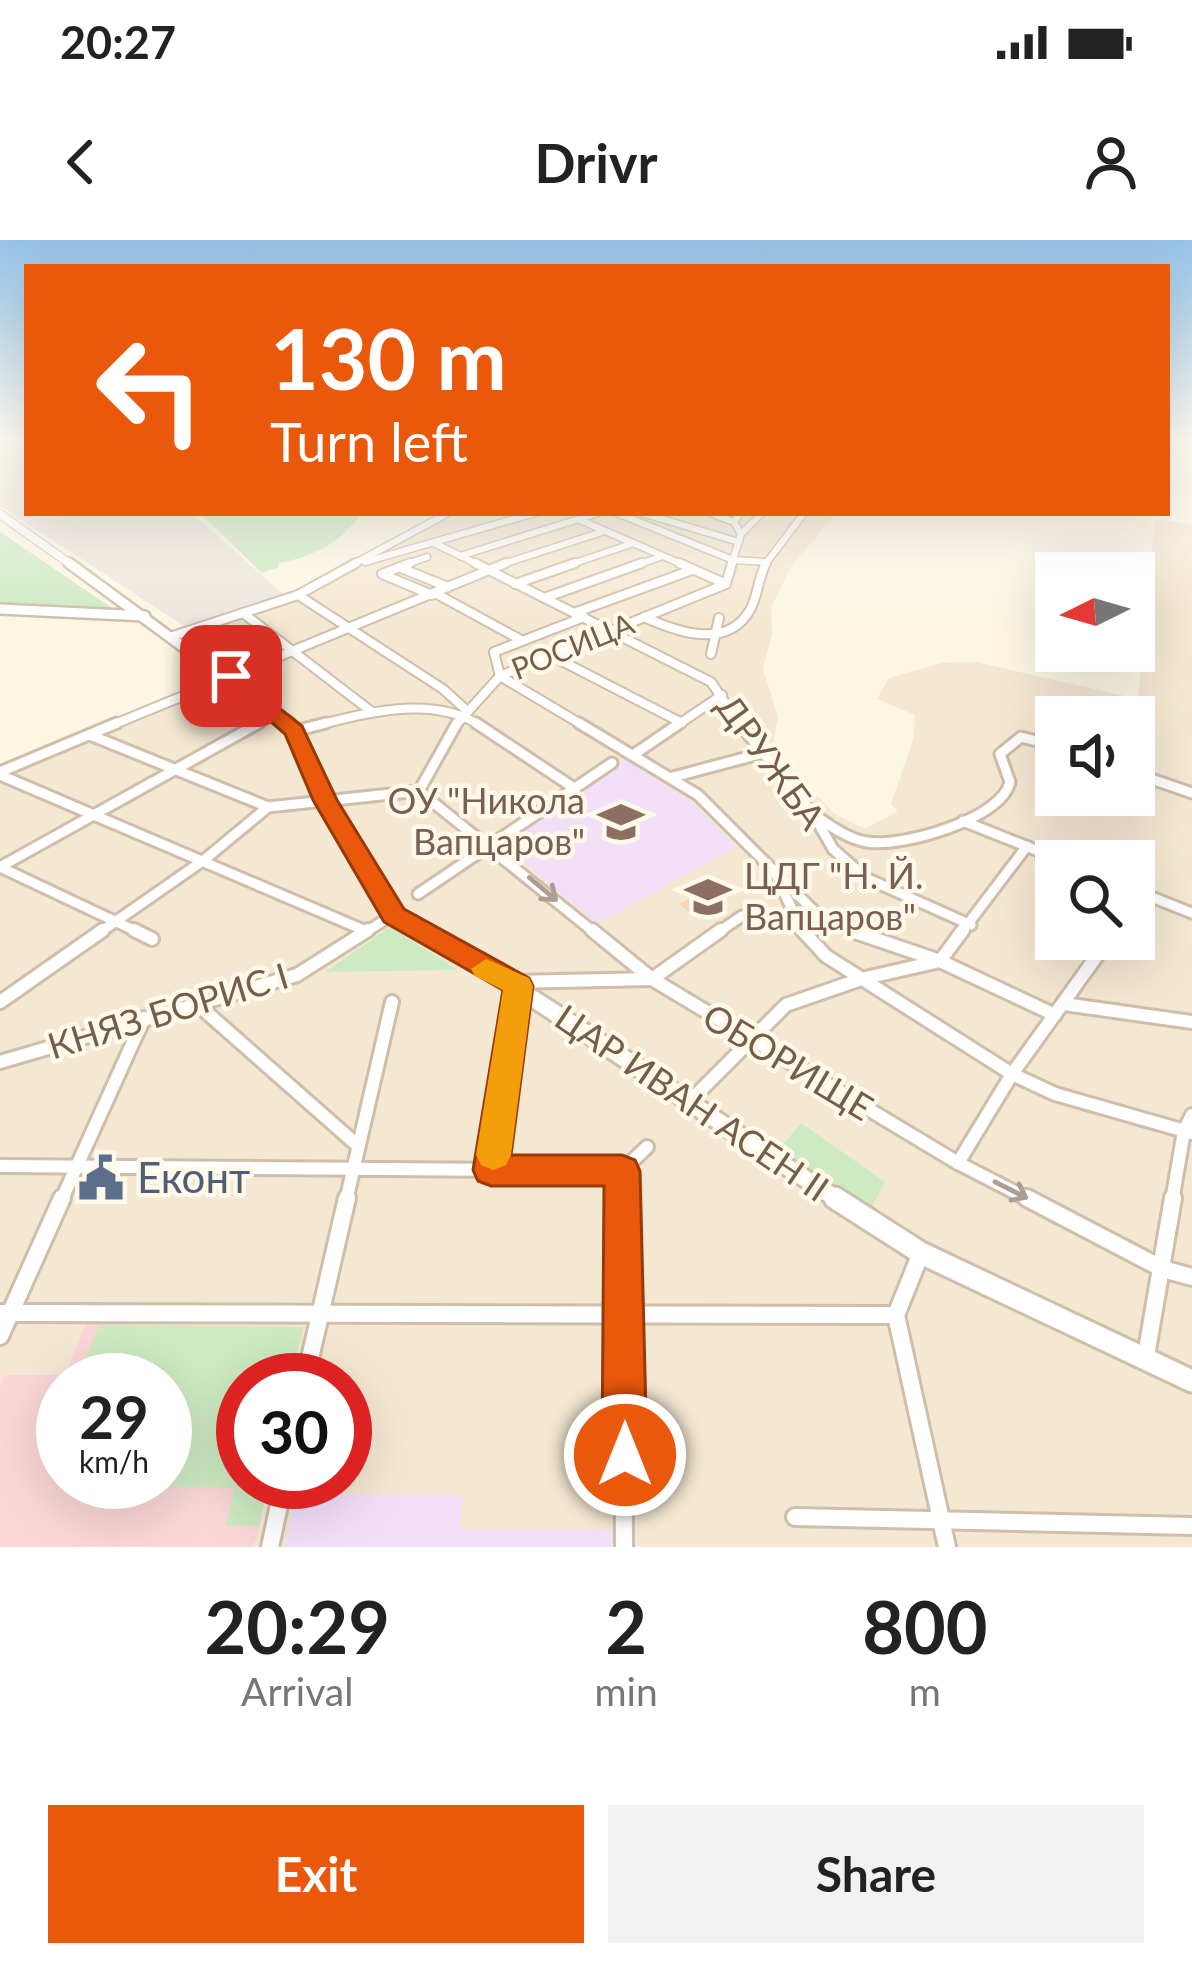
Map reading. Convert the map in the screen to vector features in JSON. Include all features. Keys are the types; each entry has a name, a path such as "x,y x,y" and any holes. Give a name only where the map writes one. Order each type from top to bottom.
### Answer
{"street":[{"name":"ЦАР ИВАН АСЕН II","path":"0,510 231,676 295,731 325,800 394,915 515,984 687,1104 921,1253 1192,1381"},
{"name":"ЦАР ИВАН АСЕН II","path":"0,510 159,617 173,636"},
{"path":"173,636 298,595 442,516"},
{"path":"346,568 525,516"},
{"path":"460,556 590,516"},
{"path":"624,516 733,560 767,562"},
{"path":"654,516 740,538"},
{"path":"580,520 726,584 740,538 739,516"},
{"path":"740,538 759,516"},
{"path":"644,617 668,629 714,635 731,632 747,614 767,562 802,516"},
{"path":"0,774 486,570 605,531"},
{"name":"ДРУЖБА","path":"434,543 711,682 813,814 833,849 866,878 971,925"},
{"path":"515,584 633,544"},
{"path":"544,598 662,556"},
{"path":"427,557 382,574 433,594 521,640"},
{"path":"400,567 448,587"},
{"path":"692,570 494,652 500,676 636,753 698,795 818,915 871,941 940,961 1059,1010 1192,1022"},
{"name":"РОСИЦА","path":"419,790 464,712 500,676 726,584"},
{"path":"298,595 443,689 464,712 574,788"},
{"path":"0,609 159,617"},
{"path":"243,613 372,712"},
{"path":"711,654 719,618"},
{"path":"550,655 682,723"},
{"path":"636,753 722,695"},
{"path":"295,731 372,712 464,712"},
{"path":"0,867 270,718"},
{"path":"90,735 268,807 419,790"},
{"path":"813,814 844,836 875,843 963,821 987,812 1008,790 1010,775 1000,754 1008,743 1021,737 1035,741"},
{"path":"673,777 763,753"},
{"path":"418,894 612,764"},
{"path":"0,774 366,931"},
{"path":"1155,780 1192,793"},
{"name":"ОБОРИЩЕ","path":"419,790 652,979 748,1040 958,1163 1163,1269 1192,1277"},
{"path":"1,1001 204,860 268,807"},
{"path":"963,821 1035,850"},
{"path":"687,1104 785,1005 940,961 1027,847"},
{"path":"0,867 152,939"},
{"path":"773,867 803,933 861,980 1012,1074 1054,1094 1188,1132"},
{"path":"1155,901 1192,913"},
{"name":"КНЯЗ БОРИС I","path":"0,1062 297,975 394,915"},
{"path":"491,1170 515,984 652,979 742,916"},
{"path":"958,1163 1012,1074 1094,960"},
{"path":"310,1353 392,1002"},
{"path":"197,1004 357,1145"},
{"path":"0,1336 5,1313 144,1018"},
{"path":"1146,1356 1192,1115"},
{"path":"0,1166 622,1171 646,1147"},
{"path":"622,1171 624,1547"},
{"path":"921,1253 896,1315 947,1547"},
{"path":"5,1313 896,1315"},
{"path":"271,1547 279,1509"},
{"path":"795,1517 1192,1526"}],"shaded area":[{"path":"0,502 24,502 24,516 195,516 283,594 184,626"},
{"path":"446,516 833,516 792,565 771,607 772,633 763,669 778,717 772,749 835,814 865,829 898,811 891,804 913,740 915,715 877,699 889,678 941,663 976,662 1125,696 1035,696 1035,816 1155,816 1155,696 1138,696 1141,672 1155,672 1155,519 1192,524 1192,1547 0,1547 0,768 232,672 181,636 297,597"},
{"name":"ОУ \"Никола Вапцаров\"","path":"625,759 691,801 736,847 597,924 498,842"},
{"path":"86,1324 303,1327 297,1353 216,1353 216,1509 263,1509 254,1547 0,1547 0,1387 5,1375 36,1375 36,1509 192,1509 192,1353 74,1353"},
{"path":"372,1494 463,1495 460,1530 612,1530 612,1547 285,1547 292,1509 372,1509"}],"green space":[{"path":"203,516 359,516 326,547 262,573"},
{"path":"0,532 124,616 0,608"},
{"path":"390,927 458,970 325,972"},
{"path":"801,1123 885,1182 866,1218 772,1158"},
{"path":"99,1325 303,1327 297,1353 216,1353 216,1488 192,1488 192,1353 88,1353"},
{"path":"230,1509 263,1509 259,1526 226,1526"}],"building":[{"name":"ЦДГ \"Н. Й. Вапцаров\"","path":"723,881 736,890 691,914 679,904"}],"slow traffic":[{"path":"486,969 518,986 493,1155"}],"place":[{"name":"ОУ \"Никола Вапцаров\"","path":"621,822"},
{"name":"ЦДГ \"Н. Й. Вапцаров\"","path":"708,897"},
{"name":"Еконт","path":"101,1178"}],"route":[{"path":"231,676 295,731 325,800 394,915 467,961 518,986 491,1170 622,1171 625,1455"}]}
